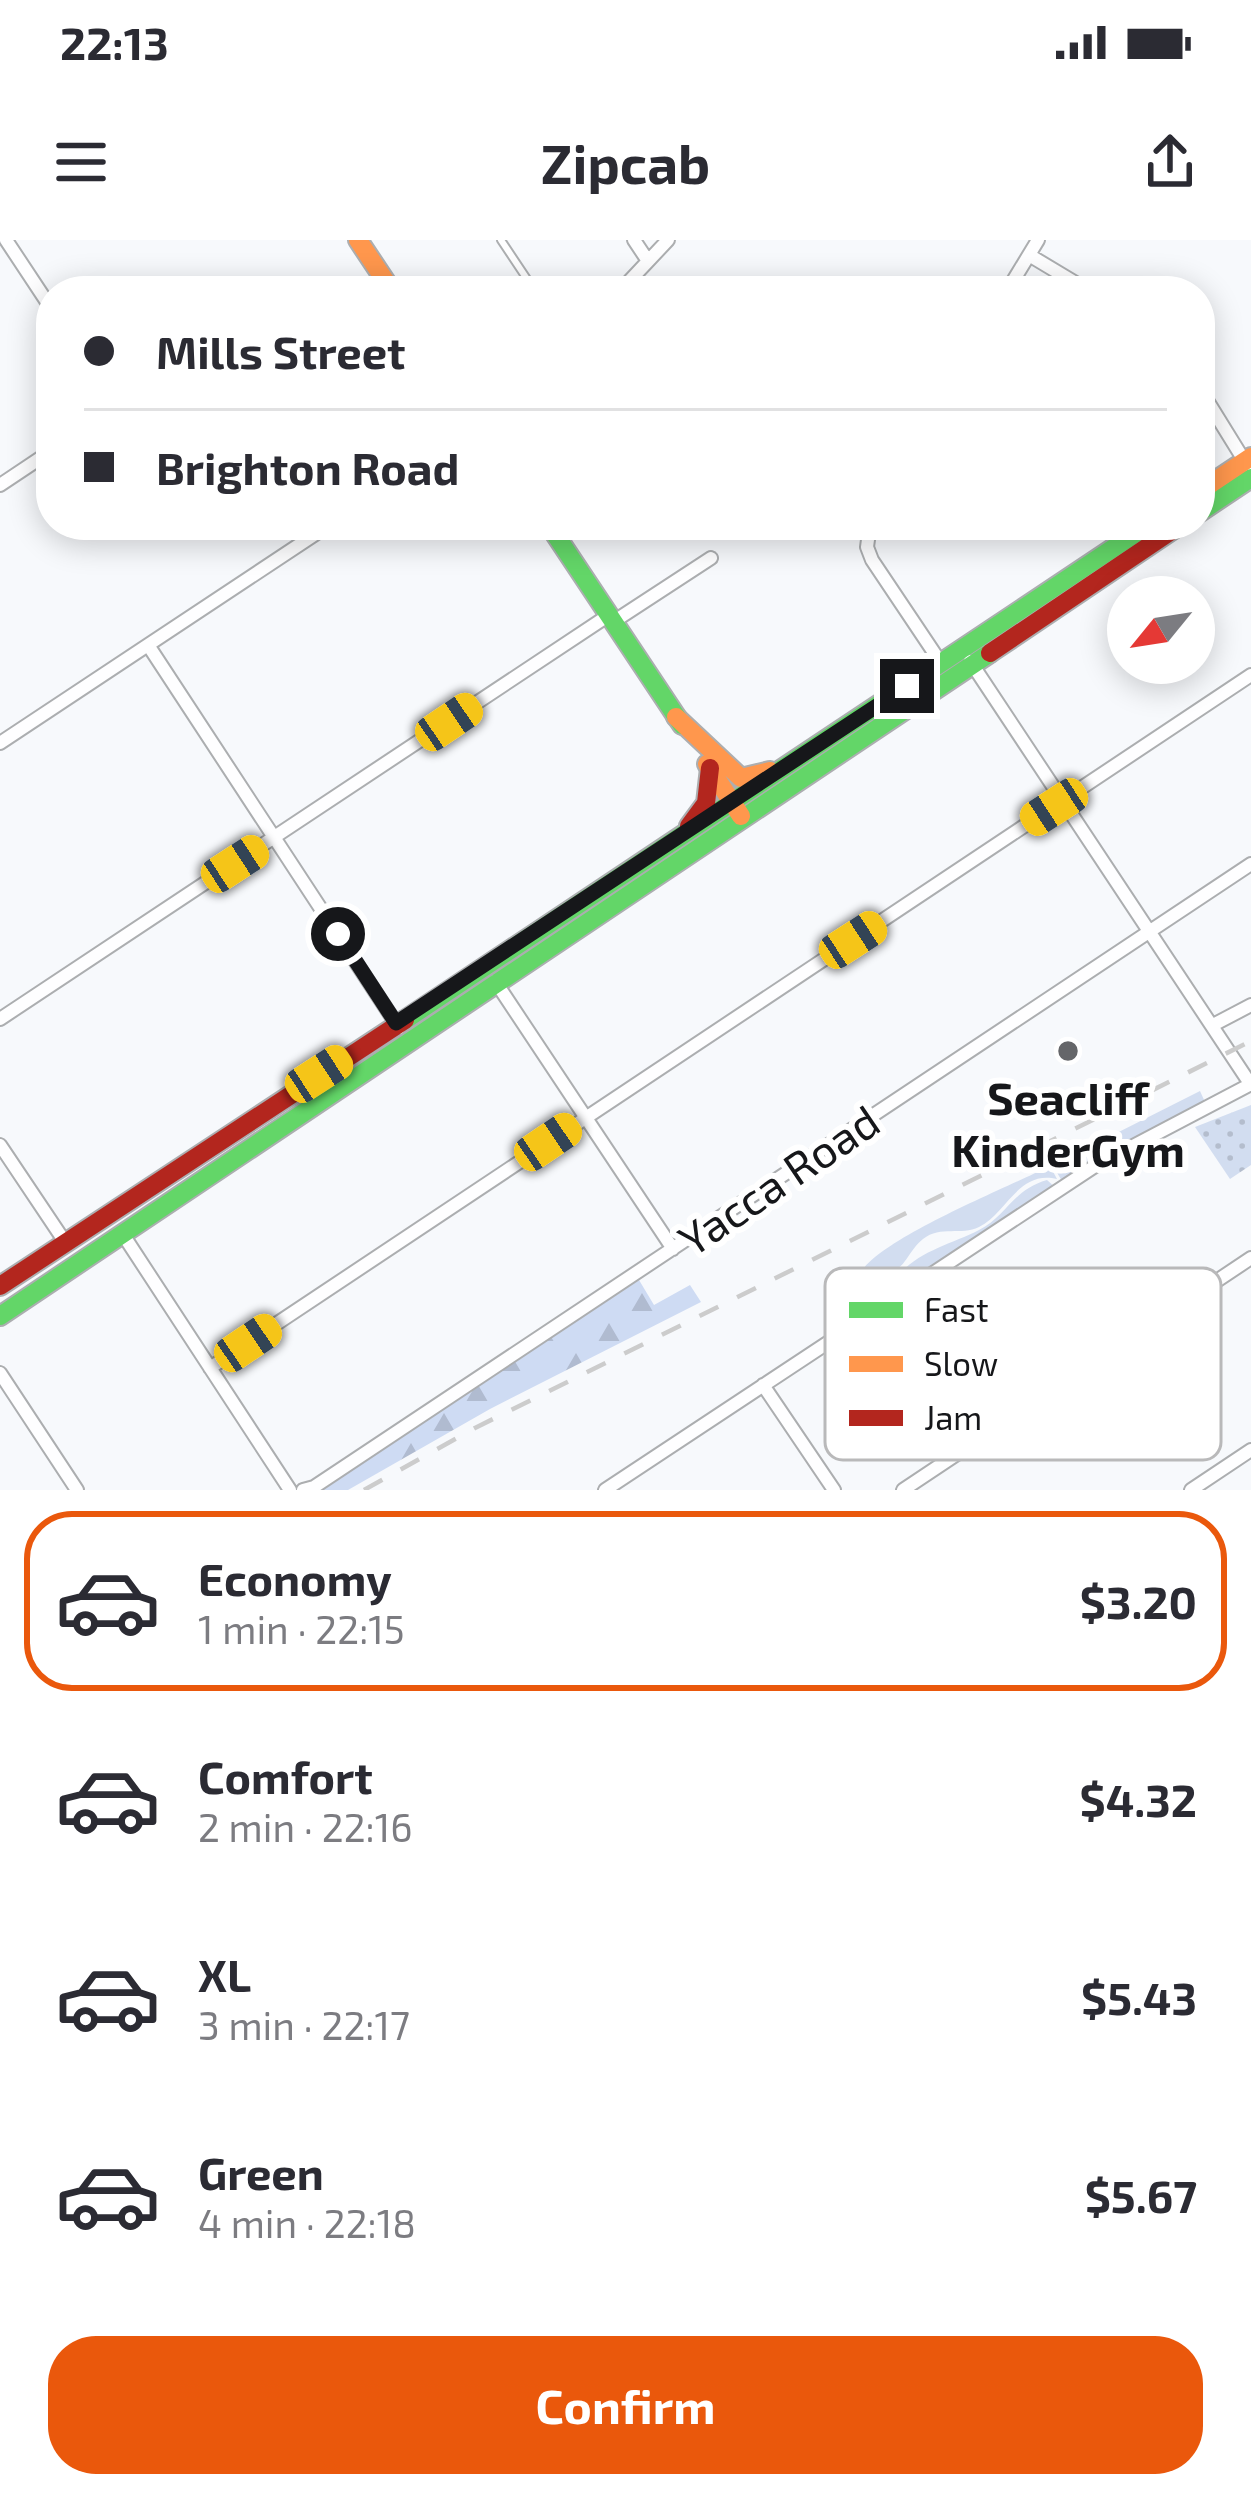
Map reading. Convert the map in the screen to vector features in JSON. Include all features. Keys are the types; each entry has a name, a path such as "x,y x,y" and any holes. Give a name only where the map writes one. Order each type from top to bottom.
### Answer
{"main road":[{"path":"358,240 382,276"},
{"path":"1215,484 1249,467"},
{"path":"1215,498 1249,467"},
{"path":"558,540 739,812"},
{"path":"0,1316 409,1044 1127,540"},
{"path":"0,1286 668,847 739,812 802,758 941,663 967,656 1156,540"},
{"path":"676,717 741,778 802,758"},
{"path":"668,847 701,814 710,768"}],"street":[{"path":"6,240 36,285"},
{"path":"634,240 648,261"},
{"path":"634,276 668,240"},
{"path":"1015,276 1032,245 1070,276"},
{"path":"1215,413 1249,467"},
{"path":"0,485 36,461"},
{"path":"0,743 306,540"},
{"path":"868,540 872,560 941,663"},
{"path":"0,1019 711,558"},
{"path":"148,645 409,1044"},
{"path":"941,1268 1095,1166 1251,1084 967,656"},
{"path":"210,1368 1251,675"},
{"name":"Yacca Road","path":"303,1490 1251,864"},
{"path":"495,981 673,1249"},
{"path":"1213,1025 1251,1005"},
{"path":"0,1145 65,1242"},
{"path":"122,1233 290,1490"},
{"path":"1221,1278 1251,1258"},
{"path":"605,1490 825,1345"},
{"path":"0,1373 77,1490"},
{"path":"764,1385 834,1490"},
{"path":"1191,1490 1251,1450"},
{"path":"903,1490 948,1460"}],"lane":[{"path":"501,240 525,276"},
{"path":"755,1370 764,1385"}],"shaded area":[{"path":"1200,1091 1205,1102 1063,1183 1055,1169"},
{"path":"1251,1105 1251,1165 1230,1179 1195,1127"},
{"path":"1050,1166 1057,1179 1032,1181 979,1227 937,1232 923,1239 898,1268 864,1268 924,1227"},
{"path":"1047,1180 1056,1188 934,1268 906,1268 988,1225 1035,1184"}],"green space":[{"path":"639,1280 654,1305 690,1285 701,1302 490,1409 348,1490 320,1490"}],"railway":[{"path":"364,1490 475,1428 1251,1041"}],"traffic: fast":[{"path":"1215,502 1251,478"},
{"path":"559,540 682,725"},
{"path":"405,1020 1125,540"},
{"path":"0,1316 990,653"}],"traffic: slow":[{"path":"358,240 382,276"},
{"path":"1215,481 1251,457"},
{"path":"676,717 741,778 770,771"},
{"path":"707,764 741,816"}],"traffic: jam":[{"path":"990,653 1158,540"},
{"path":"689,826 706,803 710,768"},
{"path":"0,1286 405,1020"}],"place":[{"name":"Seacliff KinderGym","path":"1068,1051"}],"route":[{"path":"338,934 396,1023 907,686"}]}
